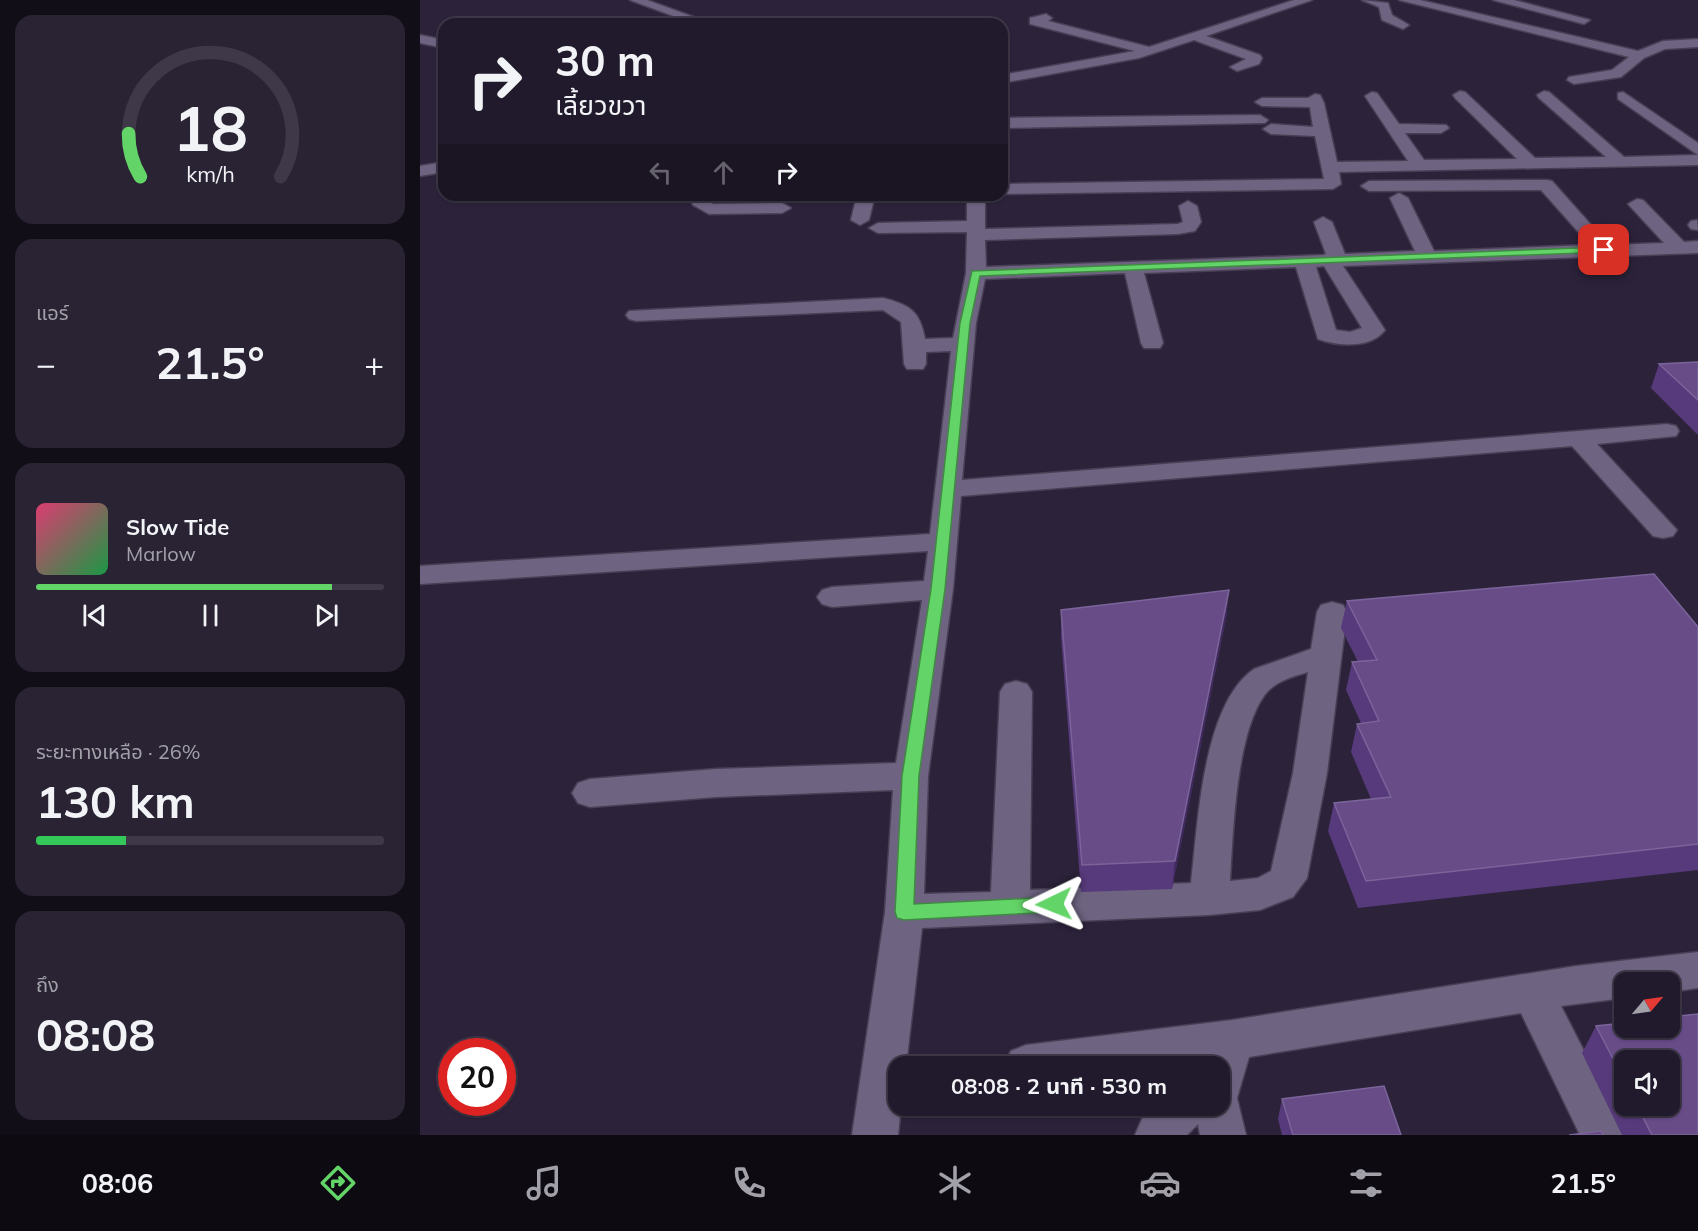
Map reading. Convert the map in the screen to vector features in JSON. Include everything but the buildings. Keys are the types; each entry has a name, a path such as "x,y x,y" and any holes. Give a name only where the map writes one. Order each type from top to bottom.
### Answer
{"street":[{"path":"636,0 691,18"},
{"path":"1008,78 1102,62 1149,51 1306,0"},
{"path":"1368,0 1384,5 1386,17 1403,25"},
{"path":"1405,0 1639,55"},
{"path":"1506,1 1584,20"},
{"path":"646,17 663,18"},
{"path":"1035,21 1149,51"},
{"path":"1194,36 1255,58 1254,61 1237,67"},
{"path":"420,39 438,44"},
{"path":"1683,43 1694,56"},
{"path":"1574,80 1616,74 1639,55 1654,48 1698,43"},
{"path":"420,50 438,47"},
{"path":"1211,55 1233,49"},
{"path":"1460,95 1531,163"},
{"path":"1544,95 1621,162"},
{"path":"1372,96 1419,165"},
{"path":"1623,96 1698,150"},
{"path":"1008,189 1325,186 1333,184 1316,101 1262,102"},
{"path":"1008,123 1266,125 1323,132"},
{"path":"1394,129 1441,128"},
{"path":"1330,166 1698,160"},
{"path":"420,171 438,168"},
{"path":"1369,186 1546,185 1604,250"},
{"path":"1399,198 1427,256"},
{"path":"699,201 709,210 782,208"},
{"path":"860,220 865,201"},
{"path":"893,1056 904,912 910,776 938,589 963,344 976,273 976,201"},
{"path":"1637,204 1691,249"},
{"path":"878,228 1178,229 1189,226 1192,222 1188,206"},
{"path":"1304,260 1326,334 1336,338 1363,336 1374,330 1333,259 1323,222"},
{"path":"976,273 1333,259 1691,249"},
{"path":"1132,268 1152,344"},
{"path":"636,315 890,305 911,320 915,355 963,344"},
{"path":"948,489 1668,431"},
{"path":"1578,438 1664,530"},
{"path":"420,575 943,542"},
{"path":"832,597 938,589"},
{"path":"904,912 1010,906 1209,900 1260,894 1281,886 1287,878 1310,773 1332,612"},
{"path":"1209,900 1229,741 1243,701 1257,682 1292,665 1326,656"},
{"path":"1010,906 1016,692"},
{"path":"590,793 716,783 910,776"},
{"path":"1105,1056 1232,1040 1532,992 1698,970"},
{"path":"1532,992 1604,1135"},
{"path":"1228,1056 1232,1040"},
{"path":"875,1135 888,1094"},
{"path":"1158,1135 1174,1116"},
{"path":"1220,1116 1223,1135"}],"route":[{"path":"1054,904 904,912 910,776 938,589 965,323 976,273 1604,250"}]}
